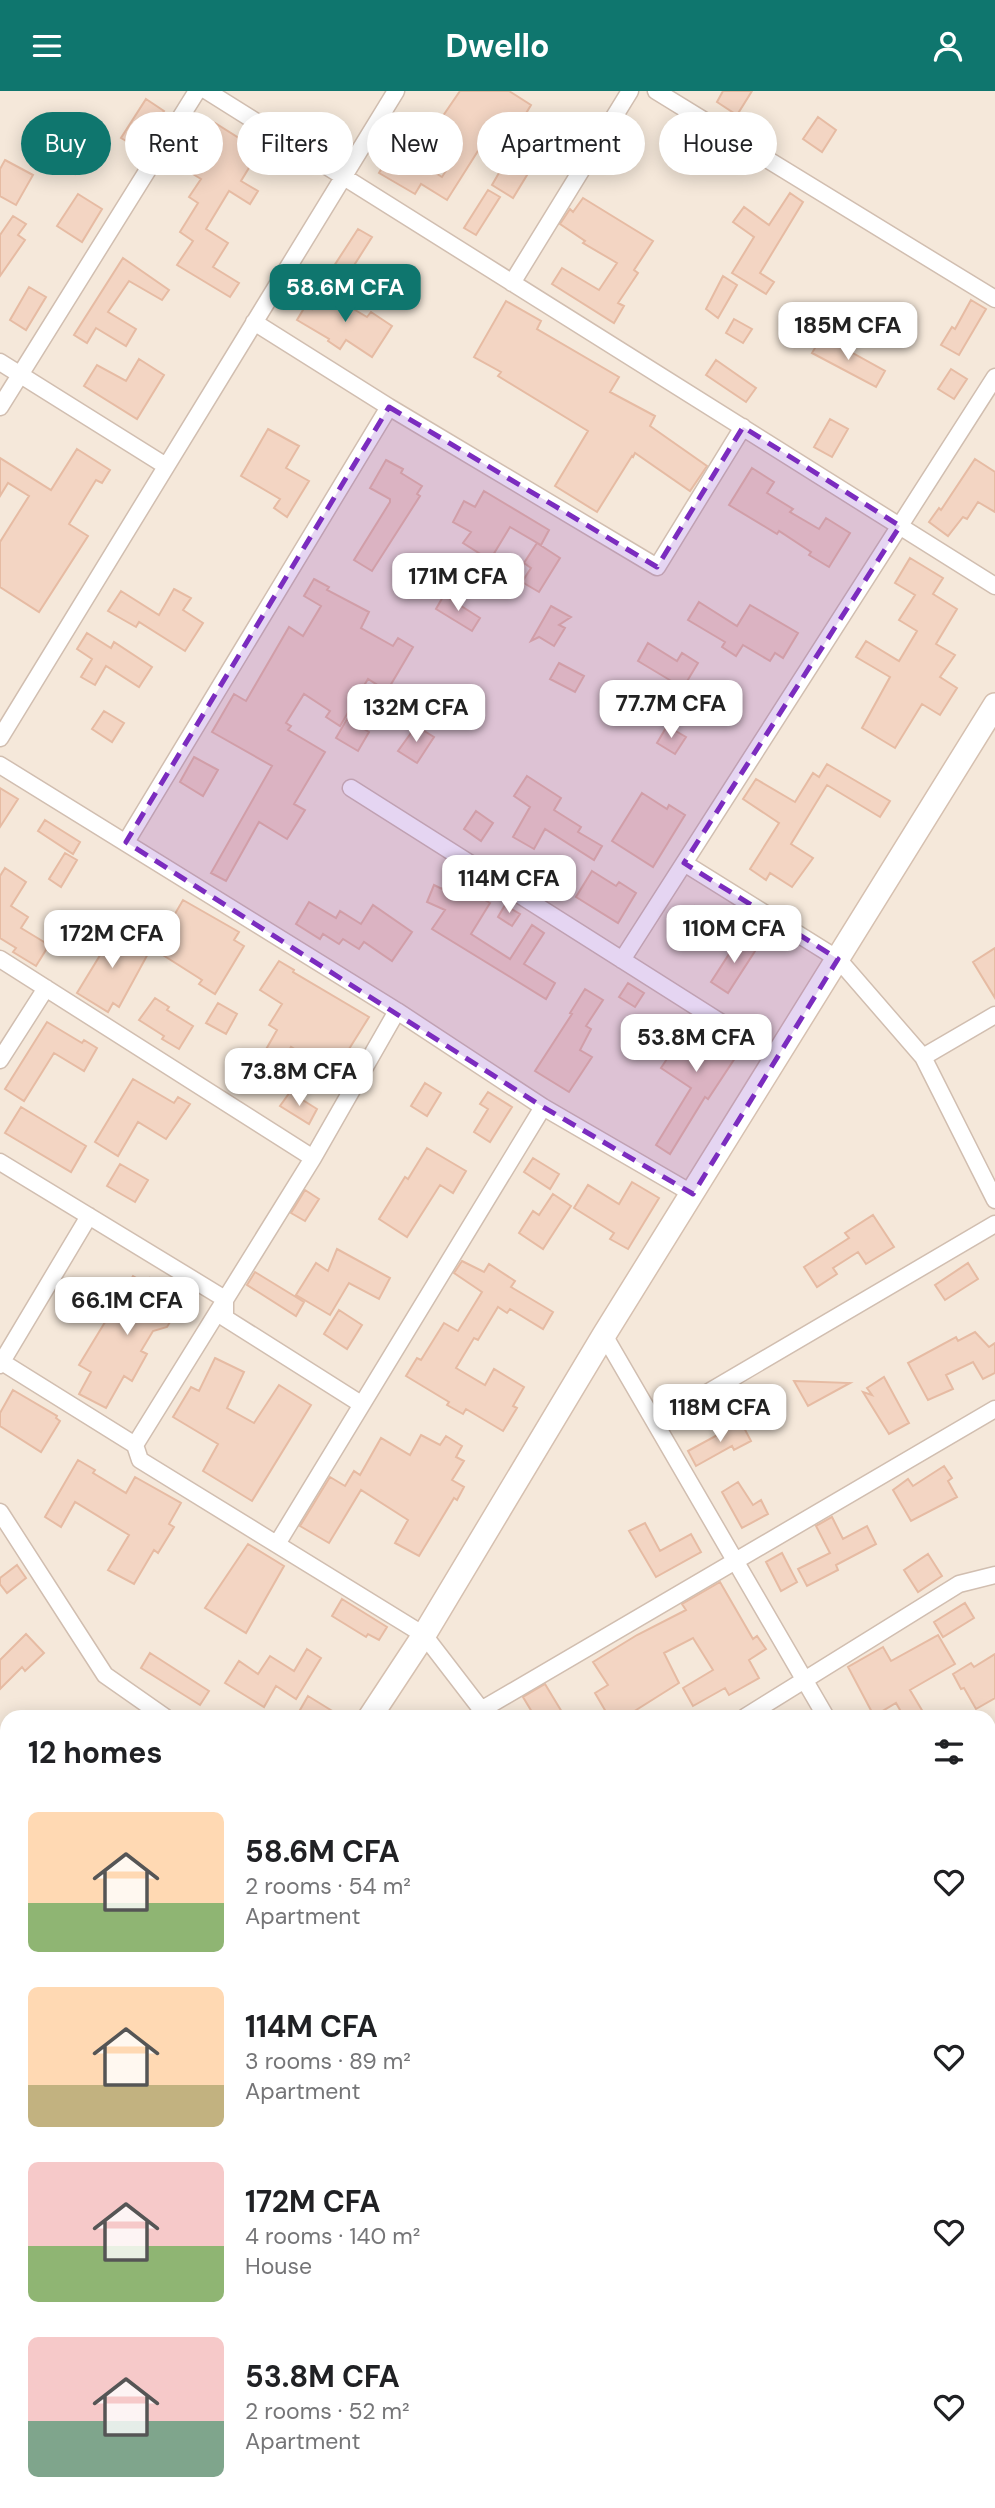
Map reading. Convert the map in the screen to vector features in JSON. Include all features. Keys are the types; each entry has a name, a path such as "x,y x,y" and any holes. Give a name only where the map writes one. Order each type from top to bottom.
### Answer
{"street":[{"path":"0,407 197,91"},
{"path":"207,91 995,586"},
{"path":"0,738 396,91"},
{"path":"512,283 630,91"},
{"path":"656,91 995,299"},
{"path":"254,322 389,407 657,567 743,427"},
{"path":"0,362 166,466"},
{"path":"622,960 995,377"},
{"path":"126,842 389,407"},
{"path":"375,1710 424,1635 604,1335 995,705"},
{"path":"0,765 397,1011 542,1107 693,1194"},
{"path":"351,789 777,1058"},
{"path":"684,863 838,959 923,1057 991,1181 995,1200"},
{"path":"0,959 313,1158"},
{"path":"0,1059 46,988"},
{"path":"135,1445 313,1158 397,1011"},
{"path":"923,1057 995,1014"},
{"path":"277,1544 542,1107"},
{"path":"0,1162 225,1299"},
{"path":"89,1216 1,1364 135,1445 140,1460 424,1635 482,1710"},
{"path":"656,1423 995,1224"},
{"path":"225,1299 225,1318 361,1404"},
{"path":"604,1335 822,1710"},
{"path":"489,1710 995,1409"},
{"path":"0,1512 105,1675 155,1710"},
{"path":"757,1710 960,1584 995,1575"}],"highlighted area":[{"path":"389,407 657,567 743,427 900,526 684,863 838,959 693,1194 543,1107 126,842"}],"shaded area":[{"path":"0,91 995,91 995,1710 0,1710"}],"building":[{"path":"460,91 509,91 531,105 527,112 477,112 477,152 463,175 463,112 446,112"},
{"path":"723,91 752,91 739,112 732,112 717,102"},
{"path":"146,99 164,111 163,112 138,112"},
{"path":"818,117 836,130 822,152 803,139"},
{"path":"223,128 237,137 237,175 245,175 241,181 258,191 250,204 229,191 206,229 228,243 213,267 239,283 230,297 177,265 193,241 180,232 198,203 189,197 201,179 194,175 223,175"},
{"path":"5,160 21,169 21,175 33,175 16,205 0,196 0,169"},
{"path":"382,175 439,175 463,175 447,200 421,184 415,194"},
{"path":"498,175 527,175 513,198 492,185"},
{"path":"488,190 500,197 476,235 464,228"},
{"path":"790,193 803,202 760,273 774,282 766,294 732,273 754,237 733,222 744,207 769,225"},
{"path":"78,194 102,209 82,242 57,226"},
{"path":"583,198 653,241 634,270 638,273 618,303 624,306 614,323 552,284 562,268 599,290 617,263 583,243 585,241 560,224 570,209 573,212"},
{"path":"13,216 26,224 18,235 25,240 0,276 0,235"},
{"path":"358,229 372,237 346,278 332,269"},
{"path":"123,258 169,290 162,300 129,281 108,312 136,329 126,346 96,328 87,343 74,335"},
{"path":"723,276 737,285 718,318 706,309"},
{"path":"29,287 46,297 26,330 10,320"},
{"path":"323,291 367,317 371,312 392,326 372,357 346,340 340,349 328,341 329,339 297,320 306,305 312,309"},
{"path":"971,300 986,309 959,355 941,345 952,327 955,329"},
{"path":"506,301 541,321 537,329 619,377 610,392 655,416 650,426 707,466 690,491 635,453 597,512 555,486 588,431 498,376 501,372 474,357"},
{"path":"734,319 752,329 743,343 726,333"},
{"path":"822,336 885,371 876,387 812,353"},
{"path":"139,359 164,375 137,419 84,386 97,365 126,381"},
{"path":"716,360 756,388 746,402 706,375"},
{"path":"951,369 967,379 954,399 938,389"},
{"path":"830,419 848,429 832,457 814,447"},
{"path":"268,429 299,446 286,468 309,481 287,517 274,508 280,499 241,476"},
{"path":"77,449 110,470 102,483 96,480 69,524 88,536 39,612 0,587 0,542 29,496 8,483 0,496 0,458 51,490"},
{"path":"975,459 995,472 995,512 978,502 967,519 963,517 948,536 929,522 939,508 941,510"},
{"path":"386,460 403,469 401,473 422,486 417,494 420,496 372,571 354,560 390,502 390,499 370,488"},
{"path":"752,468 774,482 767,493 793,509 790,512 819,529 826,518 850,533 829,567 779,531 777,534 729,505"},
{"path":"484,491 549,530 541,545 510,527 490,560 463,543 471,532 453,522 464,501 475,507"},
{"path":"537,543 560,558 539,592 522,582 531,568 524,563"},
{"path":"910,558 943,578 933,594 957,609 936,644 955,655 940,677 957,688 940,715 922,704 895,748 862,728 890,677 856,657 866,641 899,661 917,631 899,620 915,595 895,583"},
{"path":"314,579 329,587 327,590 369,612 361,628 393,646 398,638 413,647 387,691 368,679 340,726 326,717 330,711 304,694 286,723 291,726 288,730 325,752 294,804 305,810 287,839 259,822 226,881 211,873 272,766 212,732 234,694 246,701 289,627 303,636 321,606 304,596"},
{"path":"174,589 191,598 183,610 203,623 185,651 139,622 136,627 108,611 121,591 159,615"},
{"path":"444,595 480,618 472,631 436,609"},
{"path":"699,602 737,626 750,605 798,633 783,658 775,653 770,661 743,645 736,656 722,647 725,642 688,620"},
{"path":"551,606 571,617 559,625 565,628 554,646 539,637 531,641"},
{"path":"87,633 111,648 114,642 152,667 139,687 106,666 95,685 81,677 92,659 77,649"},
{"path":"648,643 677,661 682,653 698,663 683,688 638,661"},
{"path":"559,663 584,676 575,692 550,679"},
{"path":"104,711 124,723 112,742 92,729"},
{"path":"347,719 369,732 358,751 336,738"},
{"path":"416,726 434,737 417,763 398,751"},
{"path":"667,726 686,737 675,754 657,743"},
{"path":"194,757 218,770 203,796 180,782"},
{"path":"827,764 890,801 880,817 827,785 791,844 813,858 792,887 770,873 766,880 750,869 779,823 743,799 756,779 795,802 813,773 819,777"},
{"path":"527,776 561,798 554,810 581,827 578,832 602,846 594,860 545,829 534,849 513,837 530,807 514,796"},
{"path":"0,788 18,799 0,827"},
{"path":"642,793 667,809 669,805 685,815 653,867 612,841"},
{"path":"476,811 493,823 481,841 464,829"},
{"path":"45,820 80,842 73,854 38,831"},
{"path":"65,853 77,860 61,887 49,879"},
{"path":"5,868 26,882 11,906 28,917 21,928 49,945 36,966 13,952 16,948 0,938 0,876"},
{"path":"592,871 616,886 619,882 636,893 618,923 576,897"},
{"path":"452,873 471,884 468,890 490,903 471,934 510,959 532,925 544,933 524,964 555,983 546,999 432,929 445,910 427,902 434,885 442,889"},
{"path":"183,900 239,932 234,940 244,946 215,994 199,984 202,980 155,950 175,920 172,919"},
{"path":"309,902 336,918 340,911 361,924 373,905 412,932 392,961 364,942 359,949 343,939 339,944 323,934 320,939 296,924"},
{"path":"505,905 520,914 512,926 498,917"},
{"path":"695,906 708,914 693,938 680,930"},
{"path":"103,926 149,952 119,1007 113,1003 108,1012 77,993 102,952 92,946"},
{"path":"740,937 757,948 728,993 711,982"},
{"path":"995,948 995,998 973,962"},
{"path":"279,961 369,1017 349,1049 353,1051 340,1073 334,1073 291,1047 269,1084 252,1074 277,1030 269,1025 282,1004 260,990"},
{"path":"628,983 644,993 635,1007 619,997"},
{"path":"585,989 603,1000 586,1026 591,1029 580,1050 592,1057 569,1092 535,1071"},
{"path":"155,998 169,1007 167,1010 193,1026 179,1049 139,1020"},
{"path":"218,1003 237,1014 226,1034 206,1023"},
{"path":"694,1018 741,1049 708,1099 705,1097 670,1154 656,1145 691,1088 661,1068"},
{"path":"47,1022 82,1043 84,1040 97,1048 84,1071 54,1053 24,1101 5,1089"},
{"path":"133,1079 174,1103 178,1097 190,1104 166,1139 138,1122 118,1156 95,1142"},
{"path":"425,1083 441,1093 427,1116 411,1106"},
{"path":"290,1092 317,1109 309,1124 280,1106"},
{"path":"488,1092 512,1107 490,1142 474,1132 488,1109 480,1104"},
{"path":"21,1107 86,1146 71,1172 5,1133"},
{"path":"427,1148 466,1171 453,1193 440,1185 407,1237 379,1219"},
{"path":"533,1158 559,1174 550,1189 524,1172"},
{"path":"120,1164 148,1180 135,1202 107,1186"},
{"path":"632,1182 659,1198 628,1249 610,1239 614,1233 574,1208 588,1185 619,1204"},
{"path":"305,1190 319,1199 305,1221 291,1213"},
{"path":"553,1194 571,1206 543,1249 519,1233 533,1211 539,1215"},
{"path":"873,1215 894,1247 866,1264 858,1252 833,1268 837,1274 817,1287 804,1267 849,1238 845,1233"},
{"path":"337,1249 390,1278 379,1299 349,1283 330,1315 296,1295 316,1263 328,1271"},
{"path":"462,1261 484,1272 489,1264 515,1281 511,1287 553,1312 543,1329 510,1309 507,1313 498,1307 478,1340 474,1338 456,1368 485,1385 494,1369 524,1387 513,1406 517,1408 503,1431 466,1409 463,1414 447,1405 449,1402 406,1376 417,1358 421,1360 444,1323 458,1331 482,1292 454,1273"},
{"path":"968,1263 978,1279 945,1300 935,1285"},
{"path":"255,1272 304,1302 296,1316 247,1285"},
{"path":"133,1276 147,1284 150,1278 184,1299 167,1327 153,1331 141,1351 147,1354 132,1381 124,1376 106,1408 79,1394 91,1372 79,1365"},
{"path":"339,1310 362,1325 347,1349 324,1334"},
{"path":"975,1332 989,1347 995,1343 995,1373 983,1379 973,1362 946,1375 953,1389 928,1400 908,1363 956,1337 958,1341"},
{"path":"215,1358 244,1372 227,1408 254,1423 279,1385 311,1405 252,1501 203,1471 218,1444 173,1417 191,1387 199,1391"},
{"path":"884,1377 909,1423 889,1434 863,1392 872,1395 867,1388"},
{"path":"794,1381 850,1383 808,1406"},
{"path":"13,1390 57,1416 60,1421 41,1452 0,1426 0,1413"},
{"path":"741,1422 751,1441 734,1450 732,1446 696,1466 688,1451"},
{"path":"421,1435 440,1445 446,1436 462,1446 456,1457 464,1461 452,1480 464,1487 457,1500 454,1498 419,1556 395,1543 408,1520 361,1490 329,1543 300,1526 330,1477 345,1486 354,1471 360,1475 381,1438 410,1455"},
{"path":"78,1460 95,1470 93,1473 126,1493 135,1477 181,1503 169,1524 174,1527 158,1553 154,1550 134,1584 108,1570 129,1535 75,1502 61,1527 45,1517"},
{"path":"944,1466 952,1478 948,1481 957,1497 911,1521 893,1490 908,1479 913,1486"},
{"path":"738,1482 753,1505 761,1500 768,1514 742,1528 722,1492"},
{"path":"832,1517 843,1539 867,1526 876,1544 836,1565 838,1570 807,1586 798,1569 830,1553 816,1526"},
{"path":"645,1523 660,1551 691,1534 701,1552 656,1577 629,1531"},
{"path":"248,1544 284,1566 246,1633 205,1608"},
{"path":"782,1553 797,1582 781,1591 766,1562"},
{"path":"928,1554 942,1576 918,1592 904,1570"},
{"path":"17,1565 26,1578 7,1593 0,1584 0,1578"},
{"path":"720,1582 753,1639 757,1636 766,1649 749,1660 759,1678 729,1695 725,1688 693,1706 683,1688 713,1670 693,1638 664,1653 679,1683 636,1710 605,1710 595,1693 608,1685 593,1662 686,1610 682,1604"},
{"path":"342,1599 387,1627 379,1640 368,1634 366,1637 332,1616"},
{"path":"965,1603 974,1618 943,1637 934,1622"},
{"path":"26,1634 44,1653 25,1671 22,1667 0,1689 0,1660"},
{"path":"938,1635 955,1664 910,1690 922,1710 900,1710 896,1703 884,1710 871,1710 848,1667 883,1647 891,1661"},
{"path":"307,1649 321,1658 296,1699 276,1686 264,1707 225,1683 239,1661 258,1674 270,1656 294,1671"},
{"path":"150,1653 209,1691 200,1705 141,1668"},
{"path":"995,1654 995,1698 976,1709 953,1674 971,1663 974,1667"},
{"path":"545,1684 561,1710 531,1710 523,1697"},
{"path":"308,1696 331,1710 300,1710"}]}
